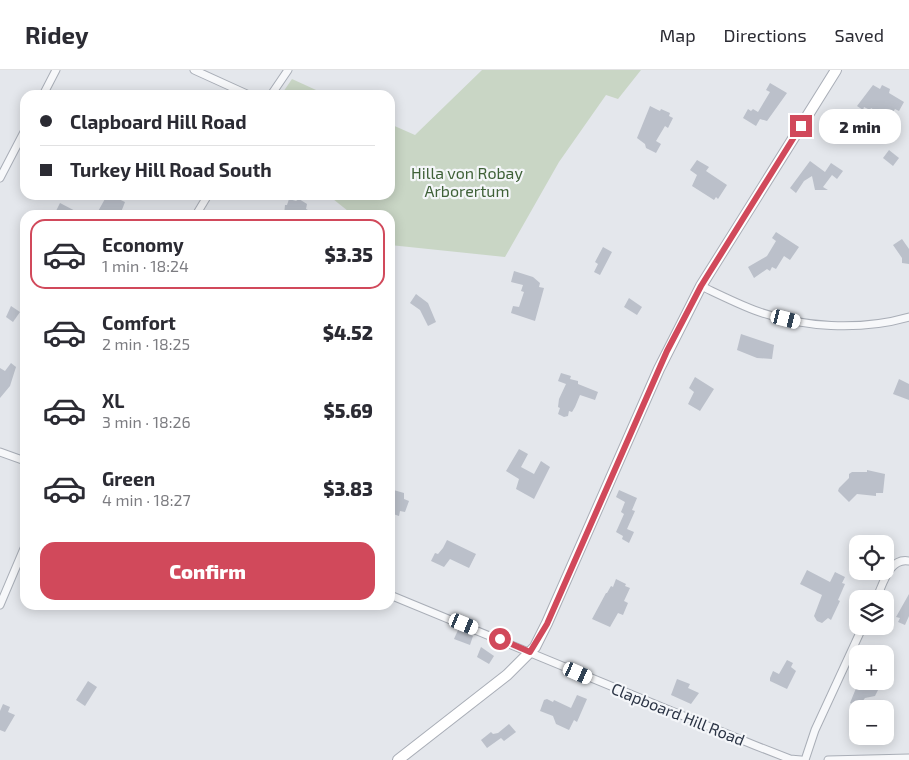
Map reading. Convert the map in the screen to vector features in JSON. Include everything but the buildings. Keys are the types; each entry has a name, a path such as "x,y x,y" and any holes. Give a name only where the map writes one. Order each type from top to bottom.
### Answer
{"street":[{"path":"46,90 56,70"},
{"path":"194,70 238,90"},
{"path":"274,90 288,70"},
{"path":"398,760 494,686 530,652 547,624 659,369 701,286 836,70"},
{"path":"0,178 20,140"},
{"path":"701,286 755,311 801,323 829,326 873,323 909,317"},
{"path":"0,452 20,459"},
{"path":"0,605 20,558"},
{"path":"880,590 890,568 898,562 909,561"},
{"name":"Clapboard Hill Road","path":"395,597 530,652 594,681 754,745 801,760"},
{"path":"805,760 815,730 859,635"},
{"path":"828,760 909,758"}],"green space":[{"name":"Hilla von Robay Arborertum","path":"482,70 641,70 618,99 606,95 559,162 505,257 395,246 395,210 347,210 334,200 395,200 395,126 415,135"},
{"path":"292,79 316,90 284,90"}],"route":[{"path":"500,639 530,652 535,647 586,537 667,351 701,286 801,126"}]}
